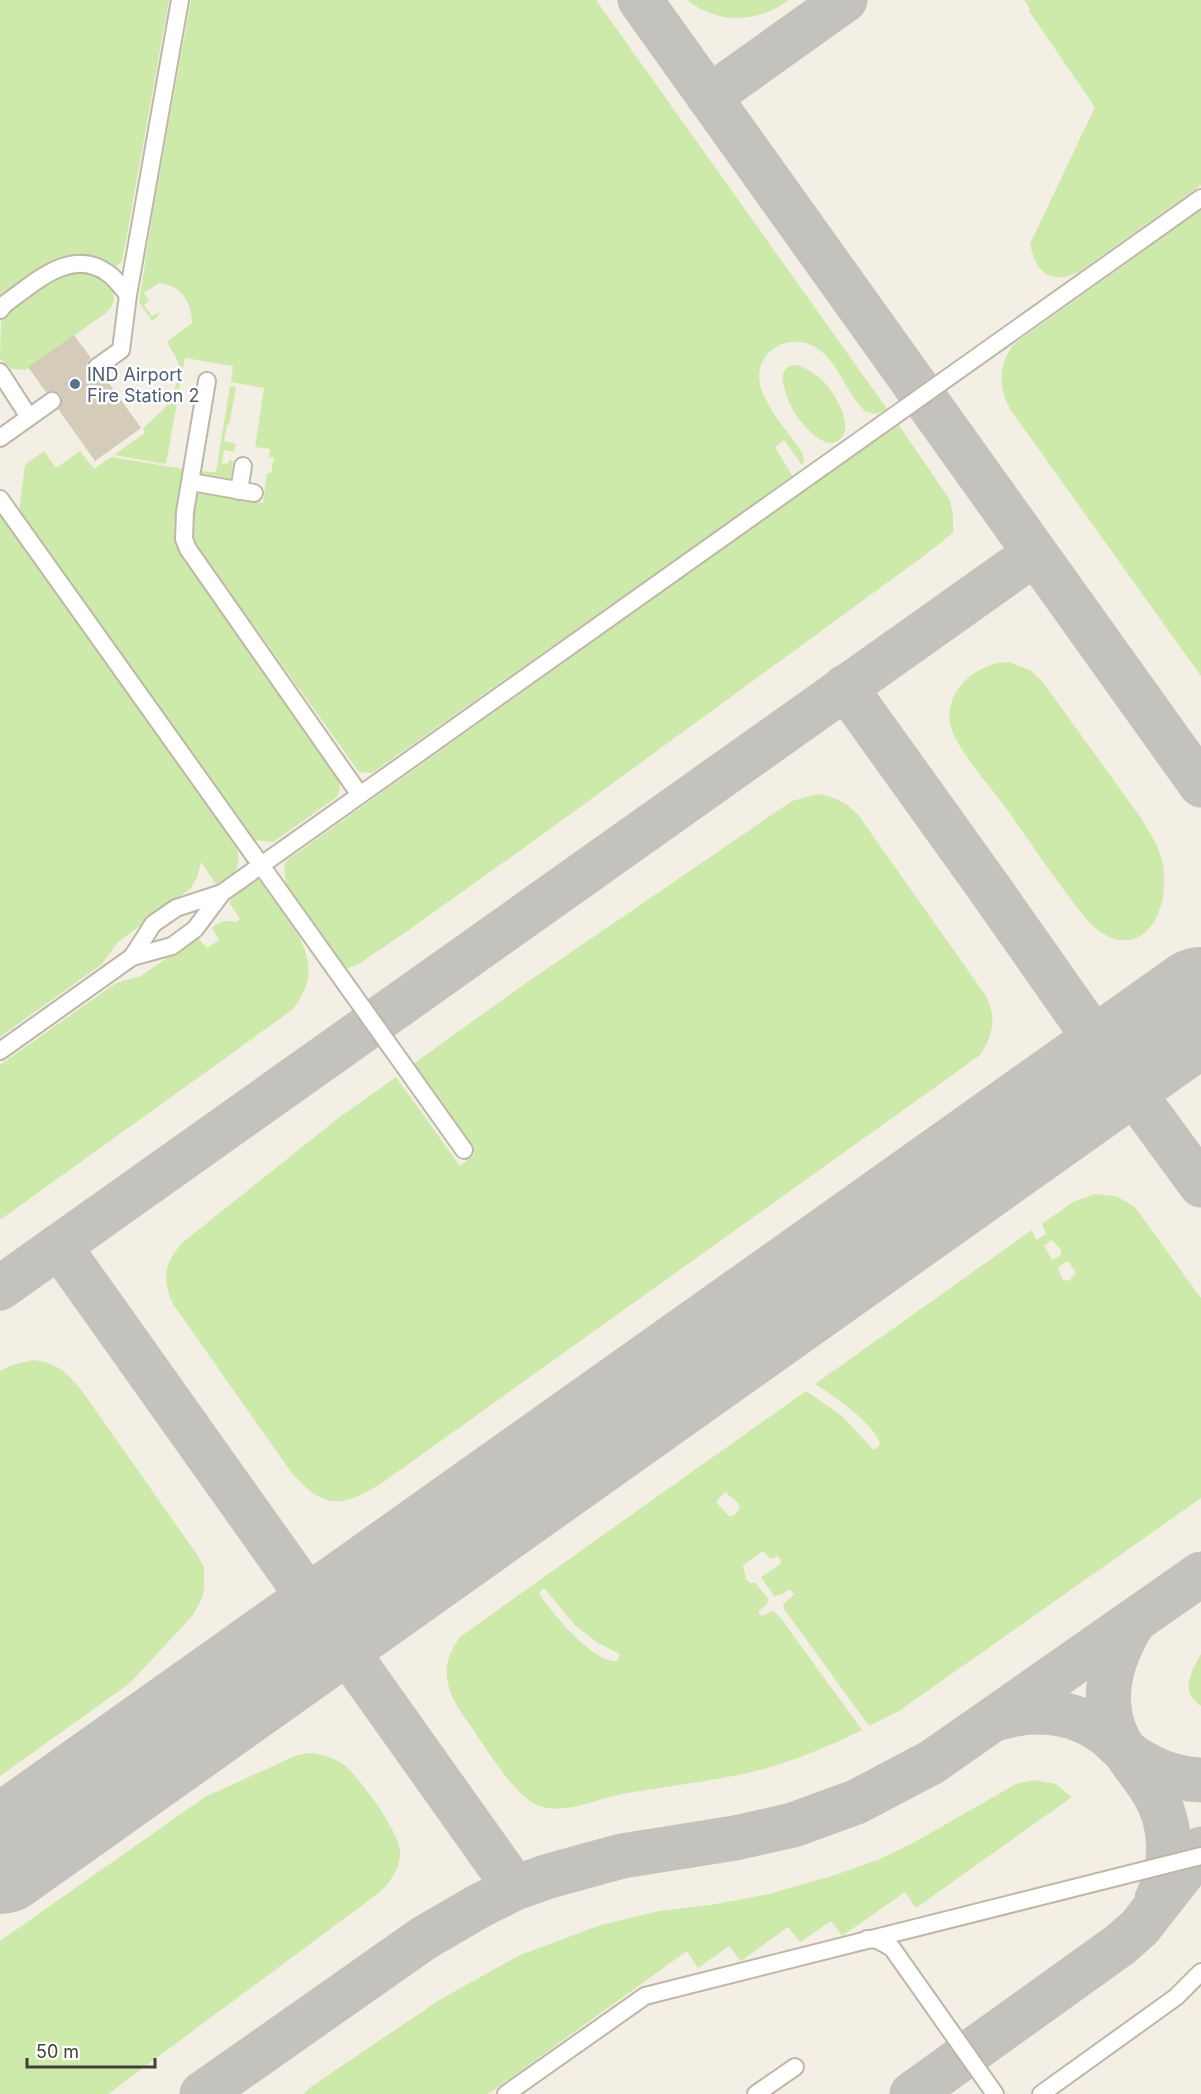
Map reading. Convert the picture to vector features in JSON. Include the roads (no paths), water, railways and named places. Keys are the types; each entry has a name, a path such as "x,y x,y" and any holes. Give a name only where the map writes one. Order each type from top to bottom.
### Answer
{"lane":[{"path":"97,367 121,350 128,295 180,0"},
{"path":"0,1051 132,957 172,946 195,929 222,893 1201,198"},
{"path":"0,310 6,303 52,270 66,264 82,263 97,266 111,275 128,295"},
{"path":"0,372 29,417"},
{"path":"207,381 183,526 184,539 188,549 360,795"},
{"path":"0,438 52,401"},
{"path":"191,482 246,492 243,466"},
{"path":"0,499 464,1150"},
{"path":"132,957 153,924 176,908 222,893"},
{"path":"506,2094 645,1996 1201,1856"},
{"path":"867,1939 878,1940 892,1948 995,2094"},
{"path":"1041,2094 1176,1997 1201,1972"},
{"path":"756,2094 795,2067"}],"place":[{"name":"IND Airport Fire Station 2","path":"75,384"}]}
